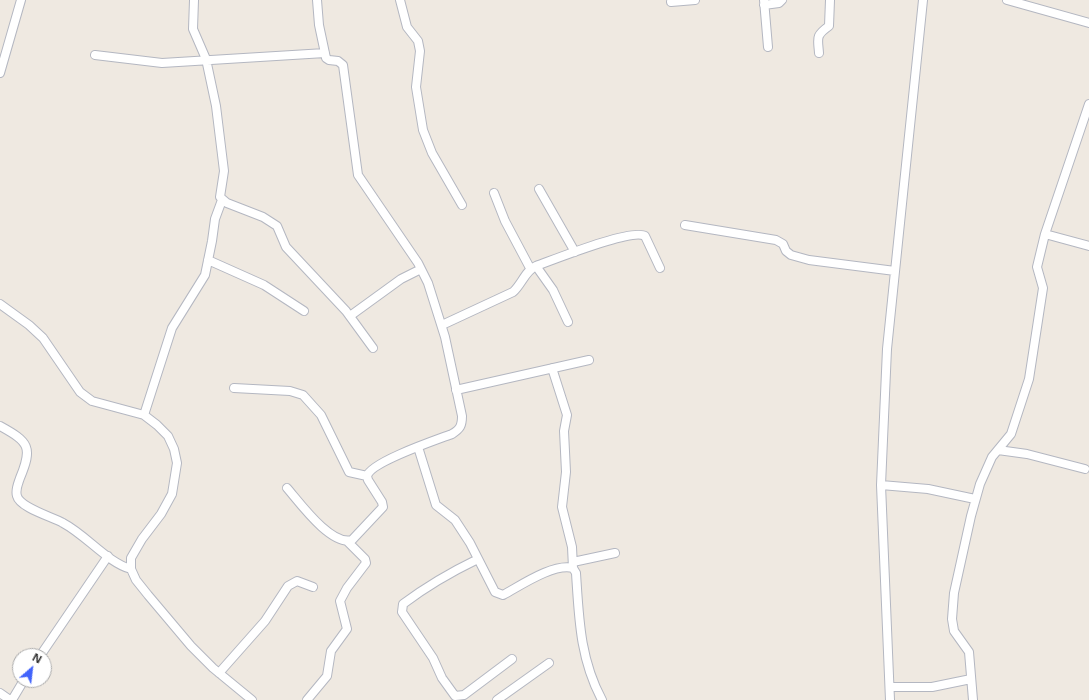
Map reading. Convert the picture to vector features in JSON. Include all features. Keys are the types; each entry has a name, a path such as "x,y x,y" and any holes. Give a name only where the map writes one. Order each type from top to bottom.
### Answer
{"street":[{"path":"0,73 21,0"},
{"path":"144,415 172,328 205,275 215,219 222,200 220,193 224,171 216,106 206,59 193,29 194,0"},
{"path":"317,0 325,53 329,60 338,61 342,65 358,175 421,269 433,295 442,325 462,416 462,424 459,429 371,469 367,476"},
{"path":"400,0 407,27 418,41 420,51 415,78 423,130 432,153 462,205"},
{"path":"671,2 695,0"},
{"path":"768,48 764,3 779,4 782,0"},
{"path":"819,53 818,37 820,31 828,26 830,0"},
{"path":"890,700 881,485 887,349 923,0"},
{"path":"1007,0 1089,23"},
{"path":"95,55 153,64 206,59 232,60 325,53"},
{"path":"973,700 969,652 954,631 952,619 954,593 975,499 980,484 992,457 1011,434 1029,379 1043,288 1037,267 1045,234 1089,104"},
{"path":"539,189 575,252"},
{"path":"494,193 505,221 533,267 553,290 568,322"},
{"path":"222,200 263,217 277,226 286,247 350,316 373,348"},
{"path":"685,225 781,242 786,251 802,259 895,271"},
{"path":"442,325 513,292 520,286 533,267 575,252 635,234 641,234 647,239 660,268"},
{"path":"1045,234 1089,246"},
{"path":"208,260 264,285 304,311"},
{"path":"350,316 402,279 421,269"},
{"path":"0,304 29,325 43,338 72,382 86,396 102,404 144,415 168,436 174,449 177,463 176,478 172,494 161,514 142,539 131,558 131,569 136,580 157,607 191,646 219,673 252,700"},
{"path":"456,390 589,360"},
{"path":"552,368 567,414 564,431 566,472 562,507 570,537 573,565 576,573 581,639 585,662 602,700"},
{"path":"234,388 290,391 303,395 322,415 349,472 367,476 382,502 383,507 352,540 348,541"},
{"path":"0,426 18,436 28,452 28,460 16,487 17,497 22,503 79,532 120,566 131,569"},
{"path":"418,447 436,505 455,520 495,592 502,596 556,568 567,567 615,553"},
{"path":"998,450 1027,454 1085,469"},
{"path":"881,485 928,489 975,499"},
{"path":"287,488 331,535 348,541 365,559 366,563 344,591 340,601 348,629 332,651 327,676 307,700"},
{"path":"45,648 108,556"},
{"path":"478,559 450,572 429,585 401,607 407,621 433,658 442,678 455,696 461,698 512,659"},
{"path":"219,673 265,621 288,586 297,581 313,587"},
{"path":"497,700 549,663"},
{"path":"890,687 932,687 971,678"},
{"path":"0,693 11,700 19,688"}]}
